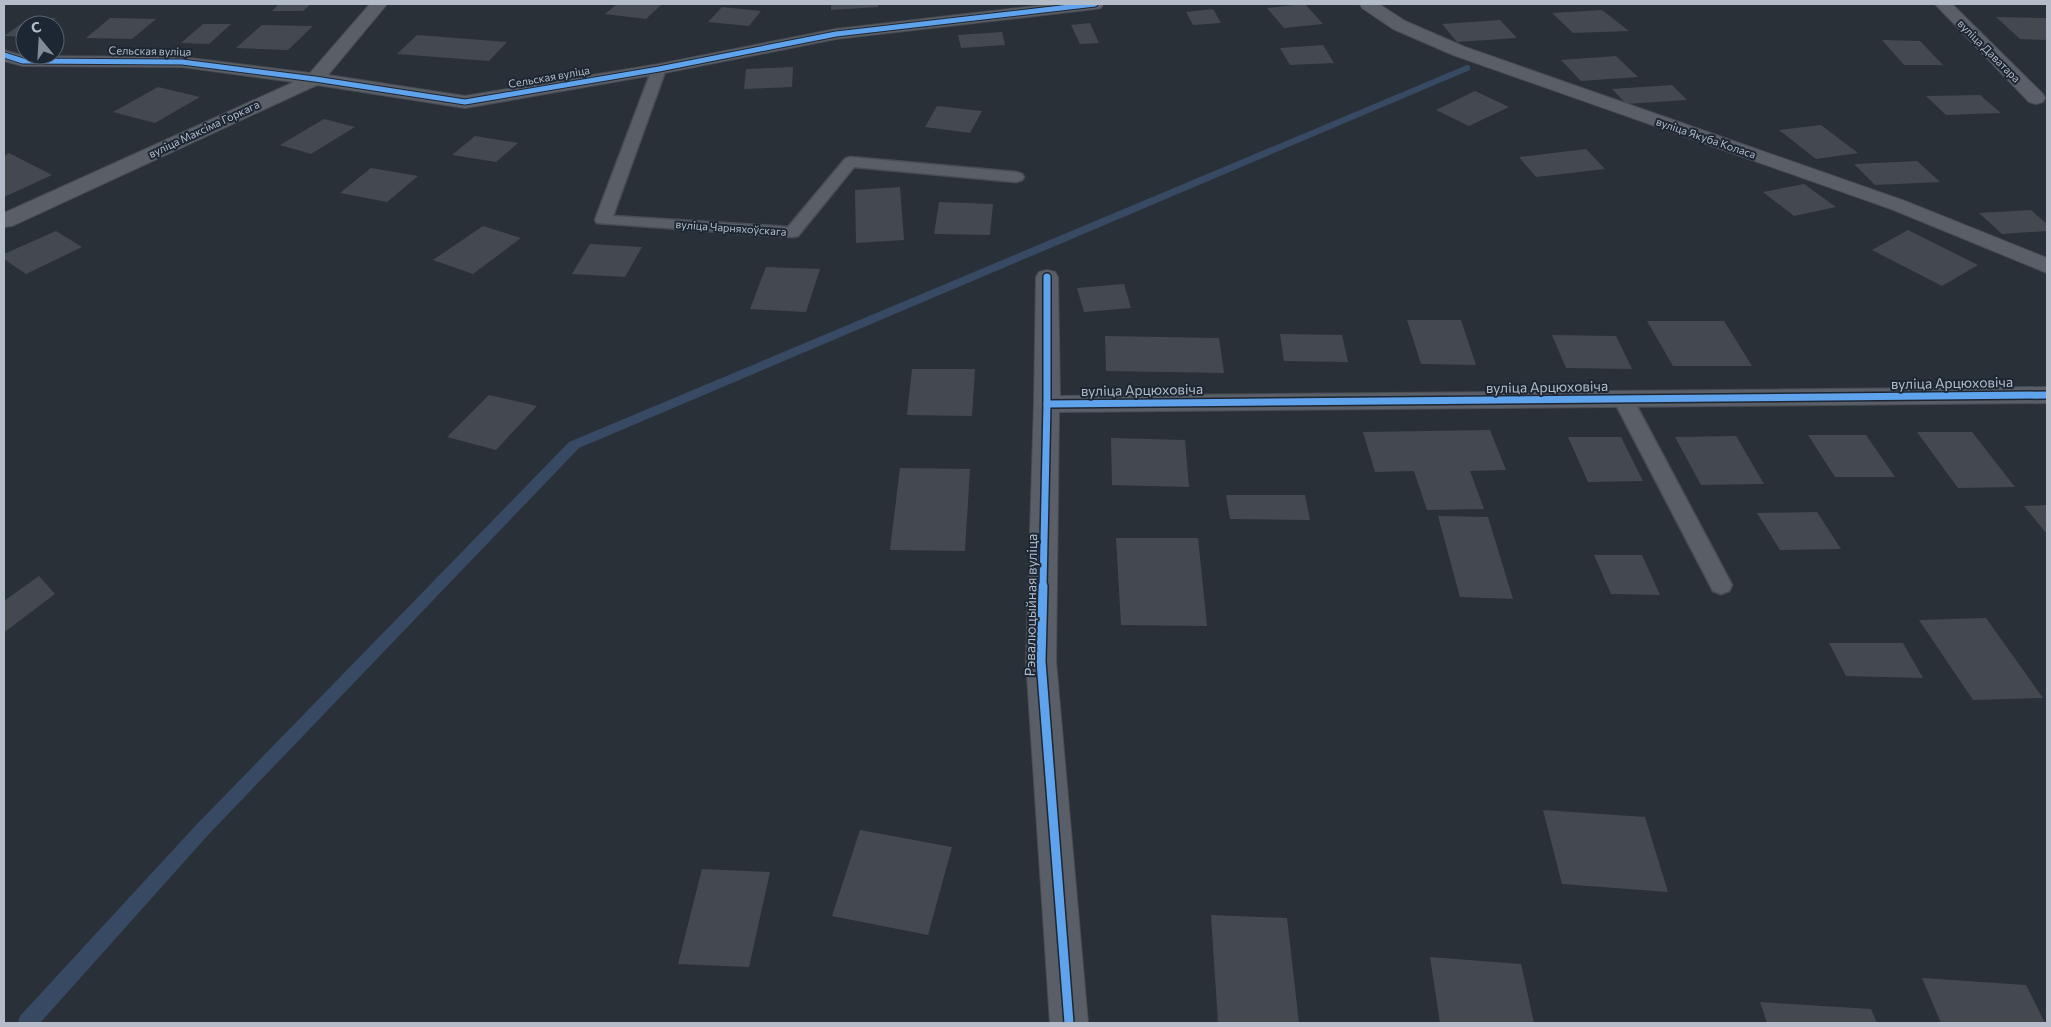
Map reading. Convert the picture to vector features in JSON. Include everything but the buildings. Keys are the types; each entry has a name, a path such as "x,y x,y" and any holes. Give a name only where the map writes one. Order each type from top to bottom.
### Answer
{"street":[{"name":"вуліца Максіма Горкага","path":"4,221 315,79 379,4"},
{"name":"Сельская вуліца","path":"4,55 23,61 182,62 315,79 465,102 659,69 836,34 1056,6 1095,4"},
{"name":"вуліца Якуба Коласа","path":"1368,4 1399,25 1459,51 1898,205 2047,266"},
{"name":"вуліца Даватара","path":"1943,4 2036,98"},
{"name":"Рэвалюцыйная вуліца","path":"1047,277 1048,404 1041,661 1069,1023"},
{"name":"вуліца Арцюховіча","path":"1048,404 2047,395"}],"lane":[{"name":"вуліца Чарняхоўскага","path":"659,69 604,220 792,232 850,162 1016,177"},
{"path":"1623,399 1721,585"}],"waterway":[{"path":"27,1023 203,829 574,445 1467,68"}],"cycle path":[{"path":"4,55 23,61 182,62 315,79 465,102 659,69 836,34 1095,4"},
{"path":"1047,277 1047,404 1041,661 1069,1023"},
{"path":"1047,404 2047,395"}]}
